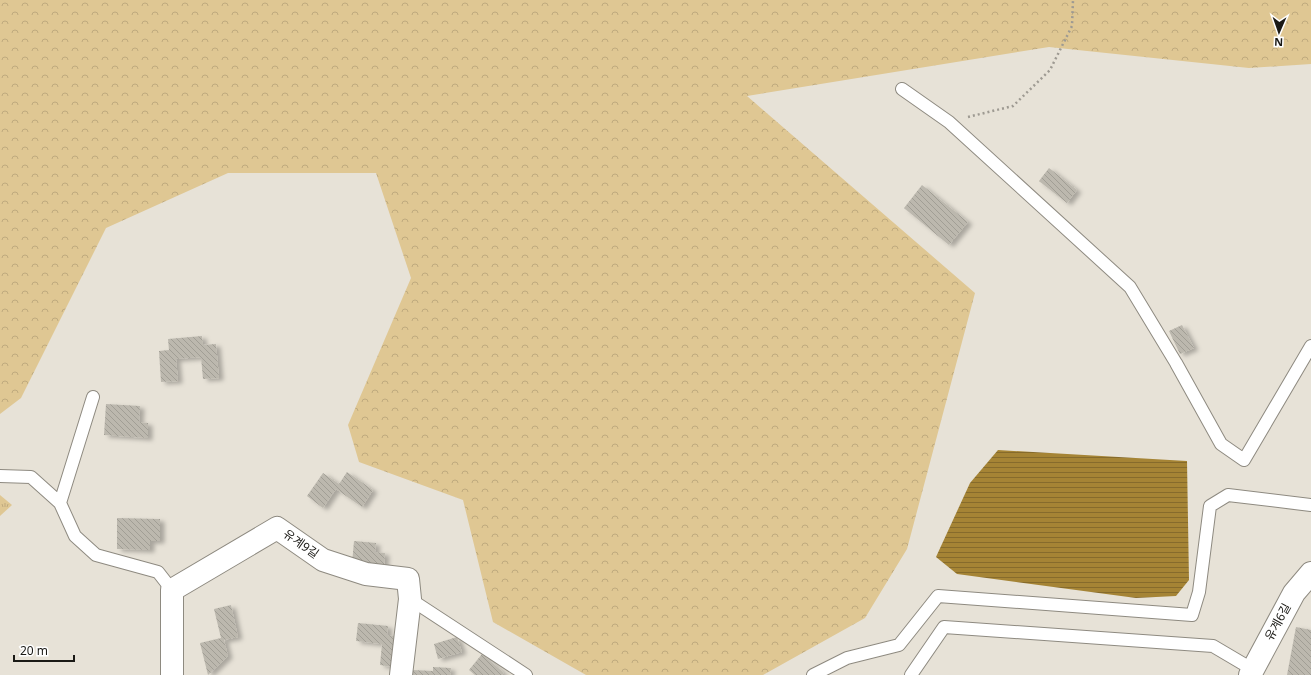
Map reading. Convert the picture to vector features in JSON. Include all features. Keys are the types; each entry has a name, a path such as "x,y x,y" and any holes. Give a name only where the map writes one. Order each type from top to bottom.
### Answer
{"street":[{"name":"유계9길","path":"172,590 277,528 323,560 366,574 408,579 410,600 401,675"},
{"name":"유계6길","path":"1251,672 1294,593 1311,572"},
{"path":"172,590 172,675"}],"lane":[{"path":"902,88 949,122 1130,287 1176,363 1221,444 1244,460 1311,346"},
{"path":"60,503 93,397"},
{"path":"0,476 32,477 60,503 75,536 96,555 158,572 172,590"},
{"path":"813,675 847,658 899,645 938,596 1192,615 1199,592 1210,506 1228,495 1311,505"},
{"path":"410,600 526,675"},
{"path":"911,675 944,627 1214,646 1251,672"}],"path":[{"path":"949,122 1013,106 1050,70 1072,26 1073,0"}],"green space":[{"path":"0,0 1311,0 1311,64 1249,68 1049,47 747,96 975,293 907,549 865,618 763,675 586,675 493,622 463,500 359,462 348,425 411,278 376,173 228,173 106,228 21,398 0,414"},
{"path":"0,495 12,505 0,516"}],"shaded area":[{"path":"998,450 1187,461 1189,580 1176,596 1136,598 957,574 936,557 970,483"}],"building":[{"path":"1049,168 1077,190 1067,203 1039,181"},
{"path":"922,185 968,222 949,245 904,208"},
{"path":"1182,325 1194,348 1180,354 1169,331"},
{"path":"202,336 203,345 216,344 219,378 203,379 201,357 176,359 178,381 161,382 159,351 169,350 168,339"},
{"path":"106,404 140,406 139,422 148,423 148,438 104,435"},
{"path":"347,472 373,490 362,507 336,489 323,508 307,496 323,473 339,484"},
{"path":"117,518 160,519 160,541 150,541 150,550 117,549"},
{"path":"354,541 376,543 375,552 385,553 384,567 352,564"},
{"path":"231,605 238,637 224,640 228,656 208,675 200,643 221,638 214,609"},
{"path":"358,623 388,626 387,635 397,636 393,667 380,665 382,644 356,641"},
{"path":"1296,627 1311,630 1311,675 1287,675"},
{"path":"457,637 462,652 438,659 434,644"},
{"path":"482,654 504,673 502,675 475,675 469,670"},
{"path":"433,667 451,668 450,675 413,675 413,670 433,671"}]}
